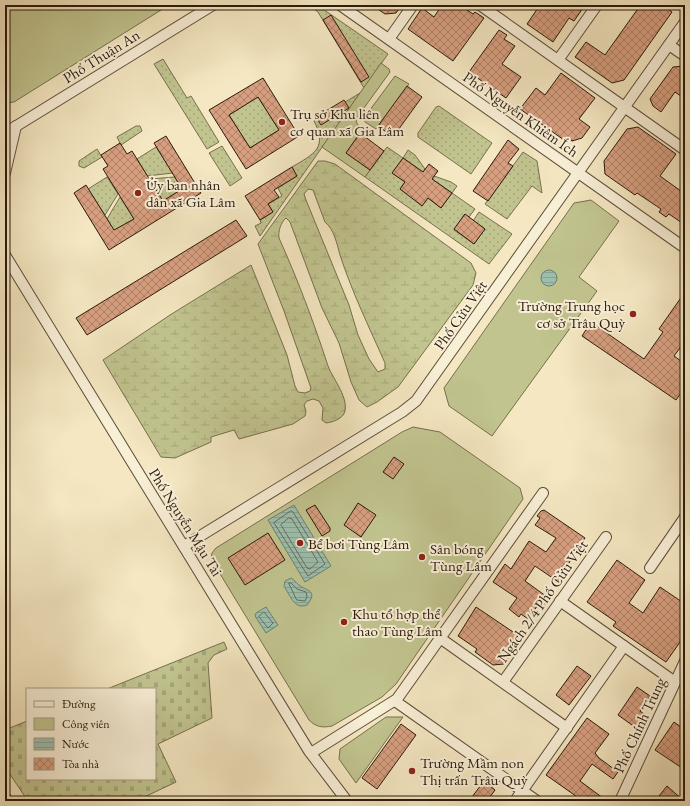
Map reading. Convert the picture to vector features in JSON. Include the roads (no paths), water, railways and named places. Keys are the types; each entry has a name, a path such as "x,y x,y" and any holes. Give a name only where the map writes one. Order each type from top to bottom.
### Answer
{"street":[{"name":"Phố Thuận An","path":"5,133 213,5"},
{"name":"Phố Nguyễn Khiêm Ích","path":"340,5 685,248"},
{"path":"389,39 413,5"},
{"path":"480,5 685,150"},
{"path":"558,60 598,5"},
{"name":"Phố Cửu Việt","path":"184,546 402,412 415,402 685,22"},
{"path":"669,45 685,56"},
{"path":"5,123 16,126 5,173"},
{"name":"Phố Nguyễn Mậu Tài","path":"5,255 311,753 347,801"},
{"path":"311,753 395,701 543,493"},
{"path":"650,568 685,518"},
{"name":"Ngách 2/4 Phố Cửu Việt","path":"502,682 606,537"},
{"path":"560,601 675,682"},
{"path":"440,638 567,728"},
{"path":"515,801 624,646"},
{"name":"Phố Chính Trung","path":"620,801 685,662"},
{"path":"395,701 537,801"},
{"path":"5,797 8,801"}],"water":[{"path":"546,270 552,270 557,275 555,284 552,286 546,286 541,281 541,275"},
{"name":"Bể bơi Tùng Lâm","path":"294,505 331,566 305,582 268,520"},
{"path":"291,578 312,594 307,605 303,606 296,604 290,597 284,586 285,581"},
{"path":"266,607 278,625 266,633 255,616 256,613"}],"place":[{"name":"Trụ sở Khu liên cơ quan xã Gia Lâm","path":"282,122"},
{"name":"Ủy ban nhân dân xã Gia Lâm","path":"138,193"},
{"name":"Trường Trung học cơ sở Trâu Quỳ","path":"633,314"},
{"name":"Bể bơi Tùng Lâm","path":"300,543"},
{"name":"Sân bóng Tùng Lâm","path":"422,557"},
{"name":"Khu tổ hợp thể thao Tùng Lâm","path":"344,622"},
{"name":"Trường Mầm non Thị trấn Trâu Quỳ","path":"412,771"}]}
